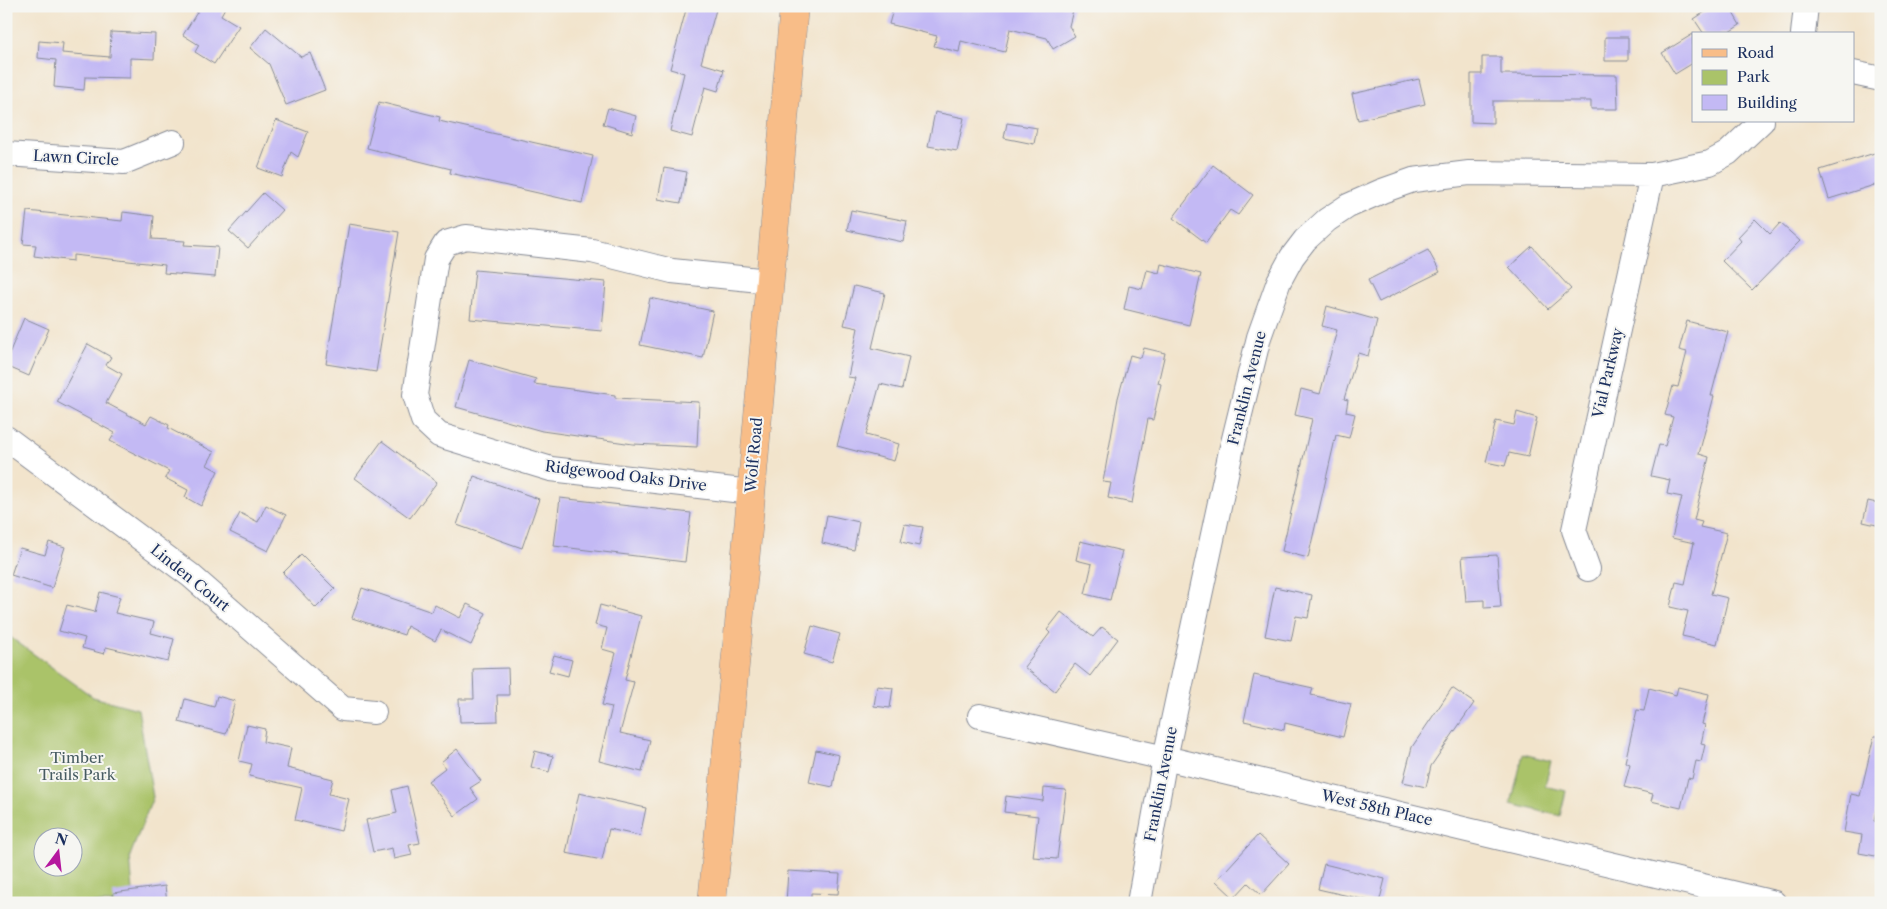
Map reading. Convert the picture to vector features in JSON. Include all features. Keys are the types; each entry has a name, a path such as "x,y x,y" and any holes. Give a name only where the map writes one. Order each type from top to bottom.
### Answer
{"main road":[{"name":"Wolf Road","path":"712,903 794,6"}],"street":[{"path":"1803,32 1806,6"},
{"path":"1854,72 1881,79"},
{"name":"Franklin Avenue","path":"1138,903 1165,758 1231,451 1259,337 1279,280 1292,256 1305,240 1327,220 1348,206 1382,190 1413,180 1469,173 1652,175 1710,162 1728,153 1761,122"},
{"name":"Lawn Circle","path":"6,154 124,162 173,142"},
{"name":"Vial Parkway","path":"1588,569 1574,530 1652,175"},
{"name":"Ridgewood Oaks Drive","path":"751,492 552,469 439,435 423,420 415,395 436,259 446,243 466,237 592,251 672,271 770,281"},
{"name":"Linden Court","path":"6,438 190,575 343,709 374,712"},
{"name":"West 58th Place","path":"980,716 1165,758 1774,903"}],"green space":[{"name":"Timber Trails Park","path":"10,637 93,697 138,709 153,797 130,856 134,903 6,903 6,650"},
{"path":"1523,754 1551,761 1545,786 1566,791 1560,816 1511,804"}],"building":[{"path":"201,6 226,6 221,15 239,26 214,64 195,52 199,45 183,35"},
{"path":"687,6 717,6 701,63 724,70 718,91 705,87 692,137 670,131 684,73 670,69"},
{"path":"894,6 1074,6 1069,26 1075,36 1053,49 1047,38 1010,29 1005,52 961,41 959,52 934,46 937,36 889,24"},
{"path":"1714,6 1729,6 1740,25 1729,32 1703,32 1694,19"},
{"path":"266,28 301,57 310,53 325,90 286,105 269,64 250,48"},
{"path":"111,32 155,34 154,59 130,58 130,78 85,77 84,90 54,87 56,60 38,58 39,41 63,43 62,53 110,57"},
{"path":"1692,35 1692,64 1675,74 1662,53"},
{"path":"1605,37 1628,37 1628,61 1605,61"},
{"path":"1482,57 1501,57 1501,74 1617,75 1618,109 1591,109 1591,101 1493,101 1493,123 1471,122 1471,74 1482,74"},
{"path":"1419,79 1425,104 1358,120 1352,94"},
{"path":"379,102 440,117 439,121 593,156 582,203 450,173 451,169 367,148"},
{"path":"608,108 636,116 632,133 603,124"},
{"path":"935,112 964,118 957,151 928,146"},
{"path":"276,120 308,132 298,157 291,152 282,177 258,168"},
{"path":"1007,123 1037,128 1034,144 1004,138"},
{"path":"1881,151 1881,183 1829,199 1820,170"},
{"path":"1213,165 1253,195 1238,215 1230,210 1206,243 1173,218"},
{"path":"664,168 687,172 681,203 658,199"},
{"path":"263,193 282,210 248,248 229,231"},
{"path":"851,210 907,221 903,242 847,230"},
{"path":"27,211 122,221 123,212 154,216 152,239 185,241 184,245 218,247 215,277 164,273 165,265 73,255 73,261 34,256 36,245 23,244"},
{"path":"1755,219 1770,234 1780,223 1800,241 1752,290 1722,261 1741,241 1738,237"},
{"path":"349,224 399,232 376,372 326,364"},
{"path":"1532,246 1571,289 1548,309 1509,267"},
{"path":"1428,250 1440,272 1379,302 1368,280"},
{"path":"1161,264 1201,274 1189,325 1124,309 1129,286 1142,289 1147,270 1159,273"},
{"path":"475,270 606,282 602,331 470,319"},
{"path":"854,286 885,293 872,348 909,357 902,389 880,384 866,435 899,444 894,461 837,446 855,378 848,377 858,328 844,325"},
{"path":"650,298 713,311 703,358 640,345"},
{"path":"1327,306 1377,320 1368,356 1358,353 1344,399 1348,400 1346,412 1355,414 1349,438 1336,435 1308,558 1282,551 1312,419 1295,415 1301,389 1320,394 1337,330 1322,326"},
{"path":"24,318 49,329 29,376 6,366 6,361"},
{"path":"1687,321 1728,332 1711,396 1714,396 1699,454 1709,457 1694,520 1702,522 1700,527 1727,533 1711,594 1728,598 1717,644 1682,636 1688,611 1670,607 1676,582 1685,584 1694,543 1672,538 1682,497 1667,494 1670,480 1651,476 1659,445 1665,446 1673,417 1665,415 1673,386 1678,387 1687,352 1679,350"},
{"path":"88,344 111,357 106,365 122,374 106,403 146,424 151,416 169,425 168,428 214,452 207,465 218,471 201,506 185,497 188,490 165,478 169,471 110,441 115,433 57,402"},
{"path":"1144,348 1165,353 1158,383 1161,384 1153,420 1148,419 1132,503 1108,498 1111,483 1103,482 1118,398 1130,355 1141,358"},
{"path":"469,360 536,379 534,384 615,395 615,398 699,402 697,447 633,444 542,431 456,407"},
{"path":"1517,412 1537,418 1528,457 1509,453 1505,466 1486,462 1496,421 1514,425"},
{"path":"382,441 437,482 410,518 355,478"},
{"path":"474,476 539,499 522,548 457,525"},
{"path":"560,498 691,513 685,562 554,546"},
{"path":"1868,501 1881,504 1881,526 1863,522"},
{"path":"266,505 286,515 268,551 230,532 240,513 258,522"},
{"path":"827,515 859,522 854,550 822,543"},
{"path":"905,524 923,527 919,546 901,542"},
{"path":"1080,541 1122,551 1110,600 1085,594 1092,564 1076,560"},
{"path":"49,542 65,547 52,588 11,575 20,548 45,555"},
{"path":"301,555 335,589 316,608 283,573"},
{"path":"1497,555 1501,607 1484,608 1484,600 1466,601 1462,557"},
{"path":"1275,587 1312,595 1308,618 1296,616 1291,641 1265,636"},
{"path":"362,588 432,612 435,605 460,618 467,604 486,613 471,645 441,630 435,641 407,626 404,635 352,618"},
{"path":"100,592 120,597 115,613 154,622 151,633 174,639 168,662 106,647 104,654 82,648 85,638 59,631 67,605 95,612"},
{"path":"600,605 641,616 625,680 634,682 620,733 650,740 642,772 599,761 612,707 602,705 616,653 602,649 607,628 595,625"},
{"path":"1061,612 1093,637 1102,627 1118,639 1090,676 1075,664 1055,691 1024,667 1050,633 1047,630"},
{"path":"812,626 840,634 832,662 804,654"},
{"path":"554,655 572,660 568,676 549,671"},
{"path":"508,668 509,695 497,695 498,721 460,722 459,699 474,699 473,669"},
{"path":"1254,675 1313,688 1311,695 1351,704 1343,737 1285,723 1284,730 1244,721"},
{"path":"877,686 893,688 890,708 874,706"},
{"path":"1678,687 1709,694 1702,724 1705,725 1701,744 1705,745 1701,762 1696,761 1692,779 1688,778 1681,808 1651,801 1653,794 1624,787 1630,764 1625,762 1637,710 1644,711 1649,688 1676,695"},
{"path":"1452,688 1474,703 1431,766 1426,787 1403,782 1412,747"},
{"path":"217,696 235,701 226,734 179,722 185,699 214,707"},
{"path":"247,725 265,729 263,742 291,748 287,768 333,779 329,794 349,799 341,831 295,820 302,788 249,776 252,764 239,761"},
{"path":"1874,736 1881,736 1881,784 1874,821 1881,823 1881,857 1859,853 1862,835 1844,832 1851,794 1860,796"},
{"path":"457,749 481,781 470,788 478,799 455,816 428,781 445,768 441,762"},
{"path":"816,750 839,755 833,787 809,782"},
{"path":"535,751 553,756 549,772 531,767"},
{"path":"407,786 420,843 409,845 412,855 394,859 392,848 373,852 366,820 397,813 392,790"},
{"path":"1044,788 1066,790 1057,859 1033,857 1038,816 1004,812 1006,796 1043,801"},
{"path":"579,793 646,808 640,836 609,829 602,860 566,853"},
{"path":"1258,835 1289,864 1261,895 1248,883 1234,898 1216,881"},
{"path":"1324,864 1385,879 1379,903 1318,889"},
{"path":"788,871 840,874 838,894 811,893 811,903 786,903"},
{"path":"165,886 167,903 114,903 113,893"}]}
